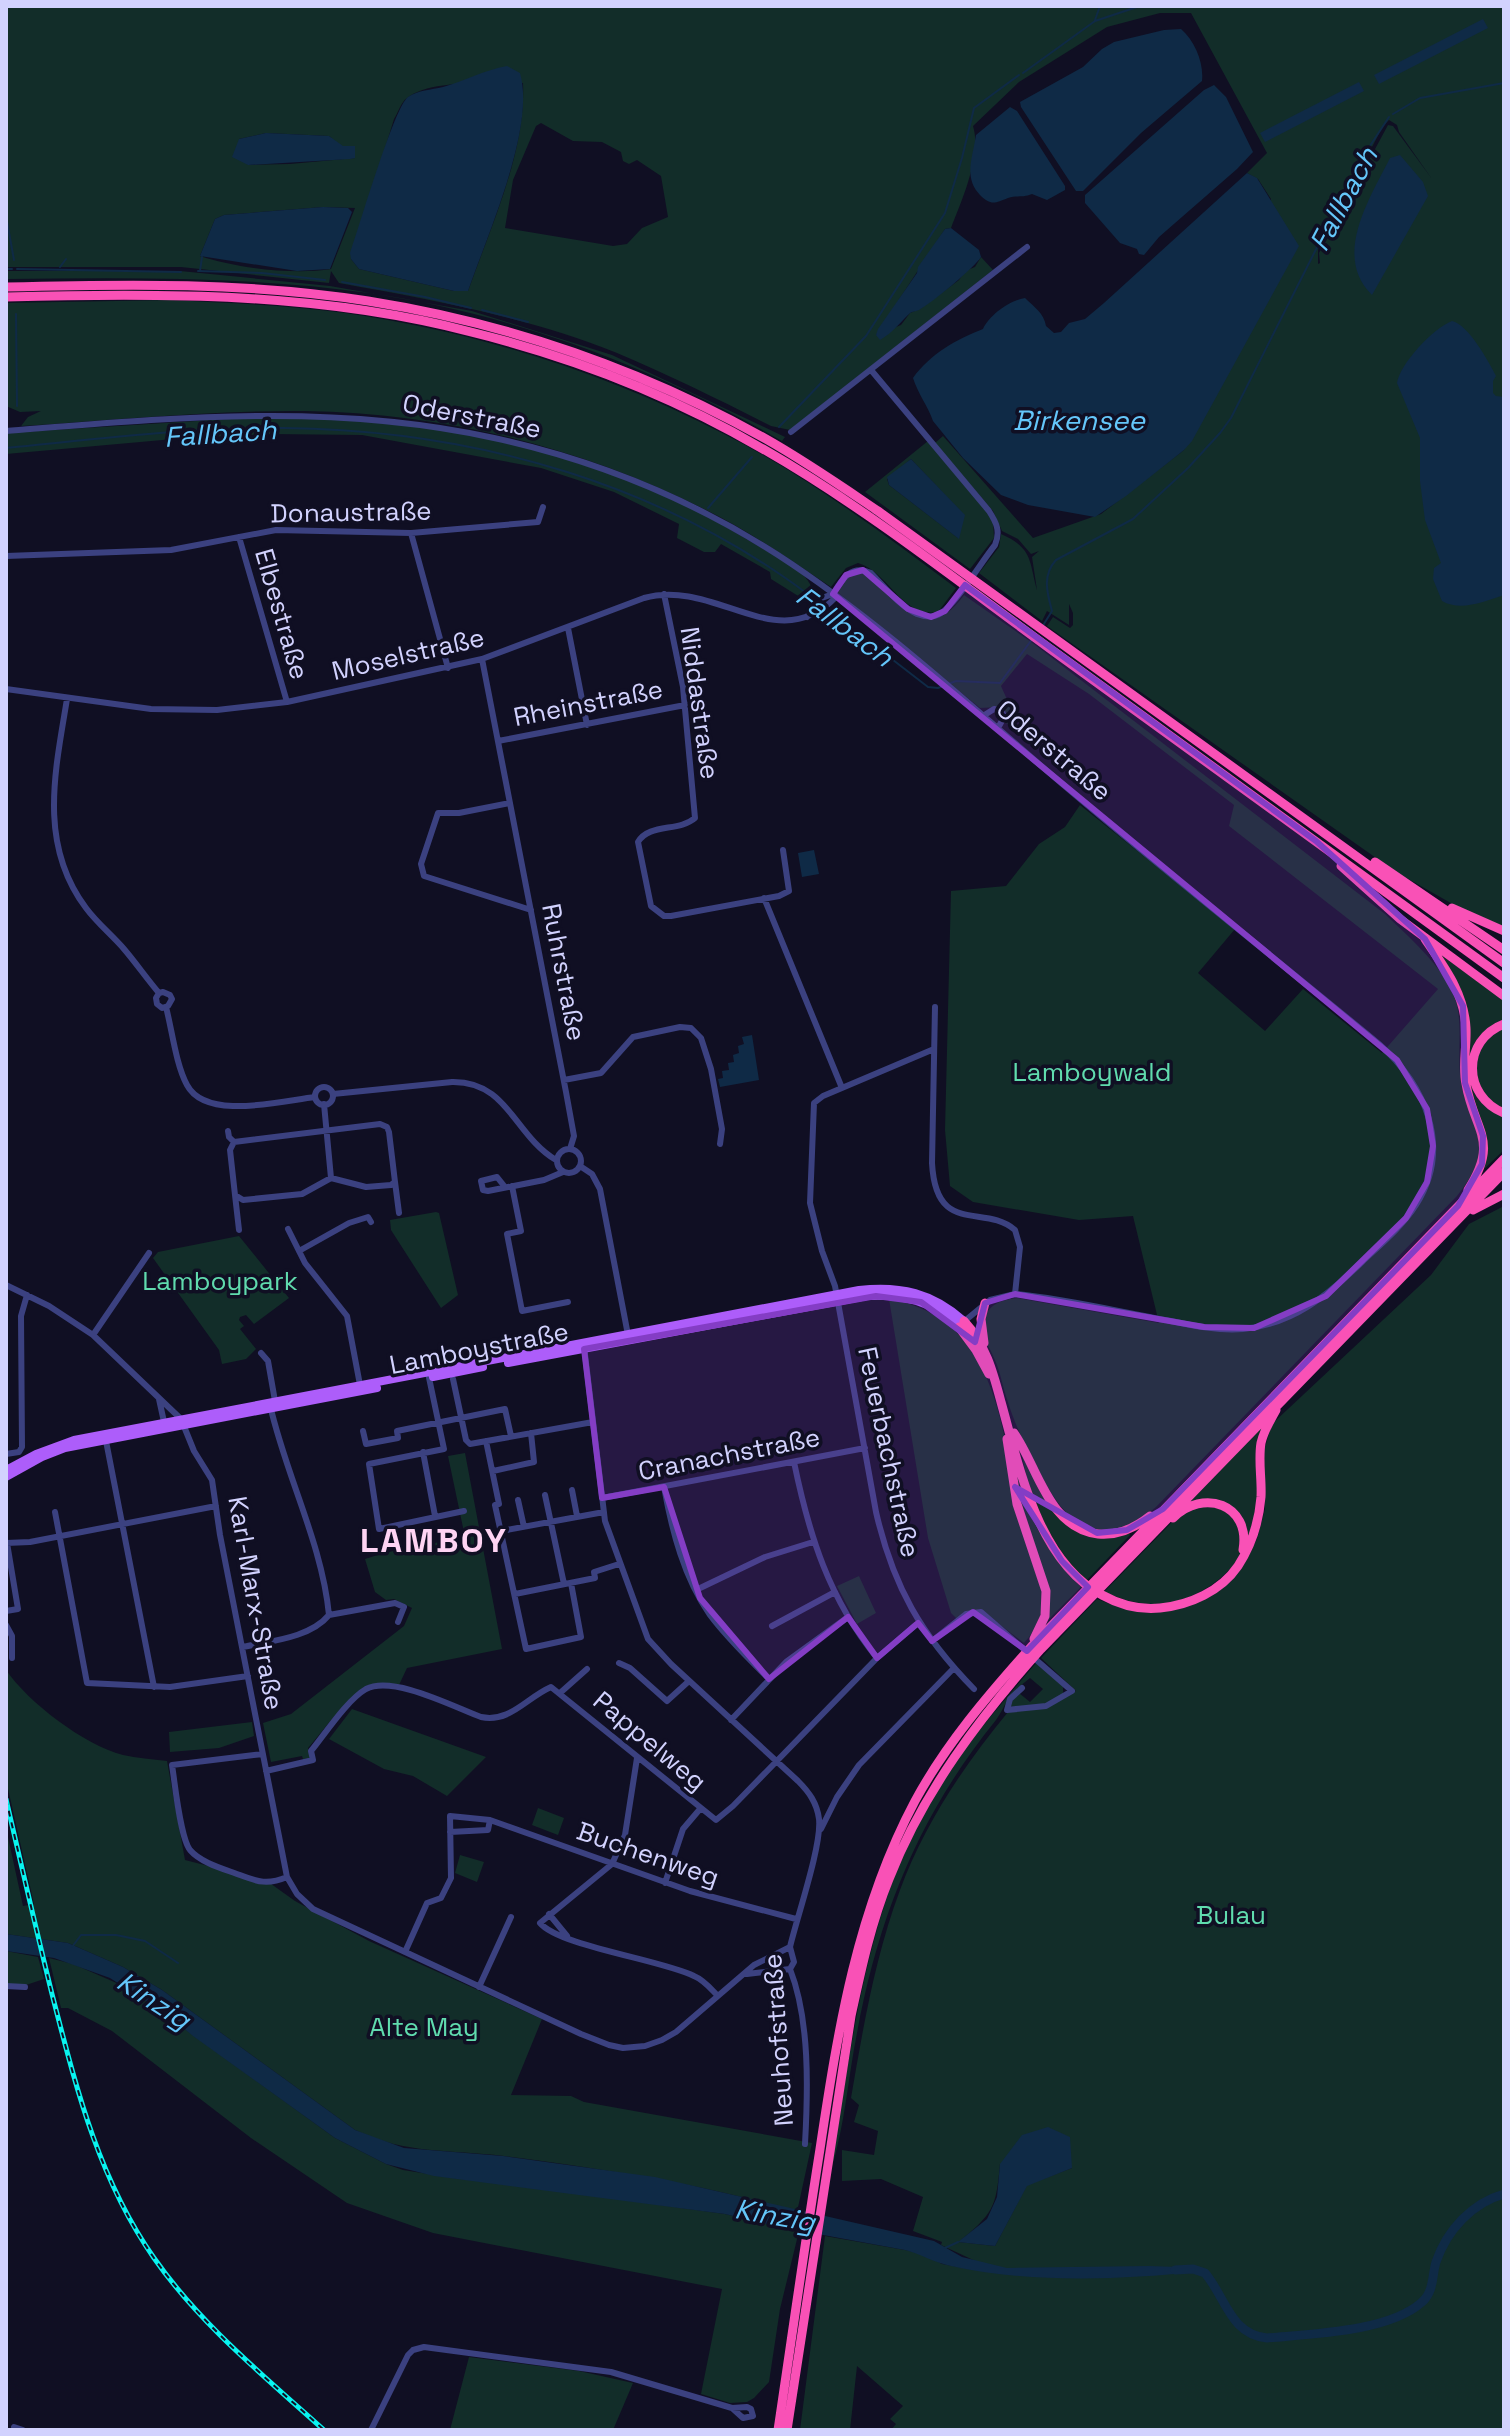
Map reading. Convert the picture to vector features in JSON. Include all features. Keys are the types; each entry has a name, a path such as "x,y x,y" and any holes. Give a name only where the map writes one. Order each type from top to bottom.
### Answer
{"highway":[{"path":"6,287 203,286 318,294 439,314 535,339 639,377 703,406 766,439 878,511 1316,841 1504,978"},
{"path":"6,297 161,295 288,300 413,318 539,351 646,391 760,447 887,529 1321,829 1504,963"},
{"path":"1321,829 1431,898 1504,950"},
{"path":"1316,841 1376,899 1504,996"},
{"path":"1431,898 1504,931"},
{"path":"1425,939 1451,978 1463,1006 1465,1083 1483,1136 1482,1164 1458,1206"},
{"path":"1504,1024 1481,1039 1472,1068 1474,1082 1482,1098 1504,1113"},
{"path":"787,2430 835,2055 851,1973 863,1925 888,1858 917,1799 955,1739 1031,1647 1504,1159"},
{"path":"818,2192 863,1961 888,1882 925,1803 962,1745 1007,1688 1158,1527 1504,1172"},
{"path":"1447,1228 1481,1204 1504,1194"},
{"path":"985,1303 981,1319 985,1350 1042,1528 1074,1574 1093,1590 1112,1600 1154,1608 1187,1602 1220,1584 1240,1561 1259,1511 1260,1452 1264,1433 1278,1403"},
{"path":"962,1324 985,1350"},
{"path":"962,1324 998,1392"},
{"path":"1007,1423 1050,1500 1076,1527 1091,1533 1113,1533 1135,1526 1163,1509"},
{"path":"1007,1423 1017,1504 1046,1591 1045,1616 1031,1647"},
{"path":"1158,1527 1194,1505 1205,1502 1221,1504 1233,1512 1242,1524 1244,1544 1240,1561"},
{"path":"778,2430 810,2247"}],"main road":[{"name":"Lamboystraße","path":"272,1404 835,1298 903,1296 937,1309 962,1324"},
{"name":"Lamboystraße","path":"6,1477 65,1448 360,1385 429,1375"},
{"name":"Lamboystraße","path":"6,1470 58,1445 164,1422 183,1422"}],"street":[{"path":"791,432 1027,247"},
{"path":"806,617 817,601 835,595 846,575 859,569 871,573 919,615 931,617 941,614 956,598 997,539 994,519 871,370"},
{"name":"Oderstraße","path":"6,431 292,415 389,420 481,435 571,458 647,486 709,514 813,579 955,691 1397,1060 1411,1077 1423,1100 1433,1146 1427,1182 1406,1218 1326,1296 1285,1319 1254,1328 1219,1329 1015,1294 985,1303 962,1324"},
{"name":"Donaustraße","path":"6,556 171,550 276,530 411,533 538,522 543,507"},
{"path":"411,533 448,668"},
{"name":"Elbestraße","path":"239,537 287,702"},
{"path":"813,579 817,601"},
{"name":"Moselstraße","path":"6,689 151,709 204,710 287,702 482,659 644,598 664,594 697,597 775,621 791,622 825,608 835,595"},
{"name":"Niddastraße","path":"664,594 685,705 695,818 686,824 649,832 638,842 649,902 655,912 671,916 764,898"},
{"path":"568,628 587,725"},
{"name":"Ruhrstraße","path":"482,659 564,1080 574,1136 570,1149"},
{"path":"67,699 53,797 53,826 60,860 86,908 159,993"},
{"name":"Rheinstraße","path":"498,741 685,705"},
{"path":"983,716 994,709 1002,711 1004,717 998,728"},
{"path":"510,803 459,813 438,813 420,868 424,876 531,910"},
{"path":"783,850 789,891 764,898 842,1088 934,1049"},
{"path":"159,993 167,992 171,997 170,1005 166,1007"},
{"path":"159,993 157,1004 166,1007"},
{"path":"166,1007 185,1080 200,1100 224,1107 315,1097"},
{"path":"935,1007 932,1163 936,1187 943,1200 960,1214 1000,1221 1015,1230 1020,1247 1015,1294"},
{"path":"564,1080 601,1073 633,1037 680,1027 691,1028 701,1038 711,1069 722,1129 720,1144"},
{"path":"333,1094 452,1082 470,1083 496,1096 537,1145 558,1156 563,1172"},
{"path":"323,1087 333,1094 330,1102 324,1104 318,1103 315,1097 318,1089 323,1087"},
{"name":"Feuerbachstraße","path":"842,1088 814,1103 810,1203 835,1286 885,1545 918,1623 974,1689"},
{"path":"324,1104 331,1178"},
{"path":"234,1142 380,1124 387,1127 399,1213"},
{"path":"228,1131 234,1142"},
{"path":"234,1142 230,1150 239,1230"},
{"path":"558,1156 570,1149 579,1154 580,1166"},
{"path":"568,1302 522,1311 507,1234 521,1231 509,1187 573,1172 580,1166"},
{"path":"580,1166 592,1174 600,1189 628,1337"},
{"path":"235,1195 243,1200 297,1195 331,1178 366,1187 395,1182"},
{"path":"299,1251 356,1221 368,1217 371,1222"},
{"path":"288,1229 299,1251 345,1313 360,1385"},
{"path":"93,1335 149,1253"},
{"path":"6,1285 60,1312 93,1335 183,1422"},
{"path":"6,1454 19,1452 22,1447 21,1316 27,1295"},
{"name":"Neuhofstraße","path":"584,1346 604,1512 619,1564 648,1639 813,1799 819,1819 818,1836 790,1947 794,1962 790,1969 798,1992 804,2053 807,2104 805,2144"},
{"path":"261,1353 268,1361 279,1444 318,1557 329,1615"},
{"path":"429,1375 444,1449 368,1466 379,1529 464,1511"},
{"path":"453,1379 466,1440 470,1444 593,1422"},
{"path":"158,1396 164,1422"},
{"path":"363,1431 366,1444 398,1438 397,1431 505,1409 511,1436"},
{"name":"Karl-Marx-Straße","path":"183,1422 192,1447 212,1480 287,1877"},
{"path":"493,1471 535,1461 531,1433"},
{"path":"106,1441 154,1687"},
{"path":"486,1441 526,1649 581,1637 545,1495"},
{"name":"Cranachstraße","path":"602,1498 865,1448"},
{"path":"423,1452 435,1516"},
{"path":"794,1462 813,1542 848,1617 877,1658"},
{"path":"664,1487 677,1544 696,1590 717,1624 769,1679"},
{"path":"572,1490 577,1516"},
{"path":"518,1500 524,1527"},
{"path":"6,1611 18,1609 6,1543 59,1537 216,1506"},
{"path":"55,1512 87,1683 185,1686 248,1676"},
{"path":"501,1531 604,1512"},
{"path":"696,1590 762,1559 813,1542"},
{"path":"515,1594 595,1578 594,1572 619,1564"},
{"path":"772,1626 835,1592"},
{"path":"243,1647 291,1637 317,1625 329,1615 395,1603 404,1607 398,1622"},
{"path":"932,1641 962,1617 973,1612 984,1614 1072,1691 1046,1706 1007,1710 1010,1699 1022,1688"},
{"path":"731,1720 801,1650 848,1617"},
{"path":"776,1761 877,1658 918,1623"},
{"path":"6,1625 12,1636 12,1658"},
{"path":"619,1663 630,1668 667,1701 689,1681"},
{"path":"818,1836 837,1797 859,1765 954,1668"},
{"name":"Pappelweg","path":"587,1669 558,1691 715,1820 733,1806 776,1761"},
{"path":"266,1771 313,1760 311,1751 345,1710 361,1693 376,1686 402,1688 489,1718 505,1716 545,1689 551,1687 558,1691"},
{"path":"263,1754 172,1765 184,1835 191,1850 205,1861 265,1884 287,1877 297,1894 313,1909 601,2042 623,2048 645,2046 666,2038 758,1963 790,1947"},
{"path":"637,1758 625,1835 612,1864 540,1923 567,1938 692,1975 718,1996"},
{"path":"665,1883 681,1833 700,1809"},
{"name":"Buchenweg","path":"450,1832 450,1816 490,1820 665,1883 796,1919"},
{"path":"405,1952 427,1903 440,1899 449,1882 450,1832 488,1830 490,1820"},
{"path":"549,1914 567,1938"},
{"path":"479,1987 511,1917"},
{"path":"747,1974 790,1969"},
{"path":"6,1986 25,1987"},
{"path":"371,2430 410,2352 432,2347 611,2372 732,2408"},
{"path":"14,2427 23,2430"}],"highlighted area":[{"path":"863,570 908,609 931,617 945,611 965,585 1316,841 1425,939 1463,1006 1465,1083 1483,1136 1482,1164 1458,1206 1163,1509 1127,1530 1097,1533 1015,1487 1062,1561 1088,1587 1027,1651 973,1612 932,1641 918,1623 877,1658 848,1617 769,1679 700,1598 664,1487 602,1498 584,1349 876,1296 921,1302 975,1342 985,1303 1015,1294 1204,1327 1254,1328 1326,1296 1406,1218 1427,1182 1433,1146 1427,1109 1397,1060 833,594 846,575"}],"green space":[{"path":"6,6 1504,6 1504,928 1479,919 1396,872 1047,626 1053,617 1070,628 1073,625 1069,604 1069,625 1047,611 1042,621 979,573 999,547 1001,534 1019,545 1028,556 1037,590 1032,557 1039,551 1031,554 1018,539 1002,531 993,511 935,443 943,436 1033,538 1101,514 1184,450 1271,199 1258,179 1247,173 1267,153 1191,13 1160,13 1107,27 1019,82 973,126 973,164 951,228 945,229 876,335 901,325 910,313 959,280 965,271 975,267 981,257 993,270 790,430 771,426 656,370 583,340 480,311 339,283 331,271 329,283 181,267 6,267","holes":["523,83 522,109 513,162 468,291 454,291 359,269 351,259 401,105 417,92 431,88","1389,120 1397,125 1432,179 1393,126 1388,125 1319,253 1318,264 1318,250 1383,126","541,123 573,141 602,142 621,152 623,161 629,164 637,160 661,176 668,217 642,228 627,244 613,246 505,228 513,180 536,126","266,133 329,136 355,158 248,165 239,139","323,207 355,208 331,269 316,271 265,269 200,256 215,219 224,215"]},
{"path":"6,271 180,271 330,286 418,301 324,287 233,281 6,279"},
{"path":"170,300 301,308 394,321 492,344 587,374 679,412 755,450 843,506 956,588 938,612 925,612 905,602 879,576 858,563 846,568 831,587 736,526 655,486 559,451 459,426 357,413 270,411 21,426 28,417 41,411 20,412 6,406 6,303"},
{"path":"424,302 472,311 612,355 785,437 782,441 685,390 583,348 530,330"},
{"path":"260,417 372,421 426,427 547,452 626,478 697,510 788,563 811,585 811,604 771,579 770,572 721,544 715,552 704,552 677,538 679,524 614,492 541,468 362,435 270,434 185,438 6,454 6,433"},
{"path":"928,441 993,519 994,538 970,569 865,492","holes":["911,459 964,515 958,538 889,485 887,479"]},
{"name":"Lamboywald","path":"858,572 866,573 902,606 926,619 938,618 964,595 1034,644 1385,914 1434,964 1448,983 1458,1009 1460,1078 1479,1144 1476,1164 1468,1180 1457,1196 1156,1507 1120,1529 1104,1532 1090,1530 1077,1523 1053,1496 1022,1439 996,1363 979,1331 992,1307 1017,1298 1159,1323 1133,1216 1079,1220 973,1202 950,1186 945,1130 951,891 1006,886 1039,844 1065,827 1080,805 1235,929 1198,973 1265,1031 1303,989 1382,1053 1438,989 1229,826 1234,805 1089,694 1027,654 1001,686 1010,706 1020,715 1012,728 1005,722 1007,714 1001,707 980,708 836,591 846,579"},
{"path":"1441,955 1504,1000 1504,1019 1489,1028 1478,1040 1468,1069 1476,1096 1488,1108 1504,1116 1504,1150 1483,1170 1484,1142 1467,1081 1466,1011"},
{"path":"1504,1026 1504,1109 1486,1098 1475,1077 1477,1052 1482,1042"},
{"name":"Bulau","path":"1504,1206 1504,2430 891,2430 896,2424 890,2419 903,2406 857,2366 850,2430 800,2430 825,2236 923,2254 942,2264 981,2271 984,2265 941,2245 942,2242 913,2231 923,2197 881,2179 842,2181 842,2150 874,2155 878,2131 854,2122 859,2105 851,2098 883,1941 900,1890 933,1819 961,1774 1008,1712 1045,1708 1076,1691 1041,1658 1097,1599 1110,1604 1180,1608 1241,1569 1257,1539 1265,1509 1262,1457 1272,1424 1431,1275 1469,1224","holes":["1000,2164 1072,2168 1027,2185 995,2246 959,2242 991,2209"]},
{"path":"439,1213 458,1295 441,1308 391,1230 390,1220"},
{"name":"Lamboypark","path":"239,1236 289,1298 254,1324 246,1315 240,1317 244,1326 240,1329 256,1349 246,1359 222,1364 219,1350 153,1258 158,1252"},
{"path":"889,1299 915,1306 955,1331 970,1348 992,1390 1005,1439 1015,1506 1043,1593 1042,1610 1036,1627 1024,1643 983,1612 957,1619 951,1613 928,1538"},
{"path":"1267,1422 1258,1504 1246,1546 1236,1511 1188,1504"},
{"path":"1012,1450 1046,1541 1067,1573 1081,1587 1046,1622 1049,1605 1019,1504"},
{"path":"465,1453 502,1649 407,1668 399,1685 385,1683 372,1687 348,1703 308,1748 310,1758 303,1759 302,1756 271,1762 263,1723 291,1714 404,1626 412,1608 394,1599 386,1600 375,1592 365,1559 465,1537 448,1456"},
{"path":"1022,1454 1073,1528 1128,1532 1130,1535 1086,1581 1063,1554 1044,1522 1030,1488"},
{"path":"1208,1505 1231,1514 1241,1528 1243,1542 1239,1556 1219,1580 1190,1596 1158,1604 1122,1599 1104,1592 1174,1520 1188,1510"},
{"path":"859,1576 876,1613 857,1624 837,1586"},
{"path":"1036,1663 1063,1686 1063,1694 1045,1705 1009,1707 1011,1700 1019,1693 1030,1702 1043,1689 1030,1678 1013,1693 945,1792 906,1867 877,1947 866,1989 831,2170 864,1982 875,1936 907,1846 952,1766"},
{"name":"Alte May","path":"6,1670 42,1708 91,1742 123,1755 167,1761 185,1860 267,1881 295,1901 369,1941 542,2019 511,2095 571,2096 584,2102 812,2143 797,2212 651,2178 504,2156 428,2150 374,2138 355,2130 162,1990 123,1967 68,1943 6,1934 6,1828 23,1906 34,1904 6,1780"},
{"path":"352,1709 486,1757 447,1796 413,1776 384,1769 329,1739"},
{"path":"252,1722 254,1736 219,1748 170,1752 169,1732"},
{"path":"538,1808 564,1818 558,1835 532,1825"},
{"path":"460,1855 484,1862 477,1882 455,1873"},
{"path":"6,1951 38,1957 44,1979 23,1986 6,1984"},
{"path":"49,1958 73,1964 128,1988 335,2138 386,2164 403,2170 460,2179 725,2214 799,2231 780,2309 769,2382 747,2402 730,2403 701,2394 722,2289 433,2233 347,2203 251,2138 112,2031 68,2008 61,2008"},
{"path":"469,2357 579,2371 633,2383 613,2430 450,2430"}],"water":[{"path":"1483,19 1488,28 1379,84 1374,75"},
{"path":"1181,29 1198,53 1202,81 1141,133 1083,191 1076,191 1020,102 1083,67 1114,42"},
{"path":"507,66 520,73 523,96 516,151 468,291 454,291 359,269 350,253 394,122 408,97"},
{"path":"1359,82 1364,91 1265,142 1260,133"},
{"path":"1214,85 1226,97 1253,152 1159,237 1144,255 1139,254 1137,249 1120,243 1085,203 1085,195 1204,90"},
{"path":"1010,107 1017,111 1065,186 1065,190 1047,200 1032,194 990,202 980,195 972,181 970,166 976,135"},
{"path":"266,133 329,136 343,146 355,146 355,158 248,165 232,157 239,139"},
{"path":"1400,155 1423,182 1428,196 1372,295 1360,280 1355,263 1358,227 1390,158"},
{"name":"Birkensee","path":"1247,173 1257,178 1299,246 1192,441 1126,496 1095,517 1028,505 1001,495 963,458 933,421 913,378 936,355 983,329 996,313 1019,299 1025,298 1035,307 1054,333 1061,332 1069,323 1085,319"},
{"path":"323,207 348,208 352,212 330,269 297,271 200,256 215,219 224,215"},
{"path":"951,228 979,250 981,257 943,293 910,313 880,340 876,335 878,329 945,229"},
{"path":"1452,321 1465,329 1477,344 1496,376 1493,393 1504,397 1504,595 1465,606 1442,601 1433,579 1434,568 1441,563 1425,520 1420,481 1420,438 1397,383 1404,366 1418,348"},
{"path":"911,459 965,515 959,539 889,485 887,477"},
{"path":"814,850 819,874 802,877 798,853"},
{"path":"752,1035 759,1080 720,1087 718,1079 723,1078 722,1071 729,1070 728,1063 734,1062 733,1055 739,1053 738,1046 744,1044 742,1037"},
{"path":"6,1934 68,1943 123,1967 162,1990 355,2130 404,2148 503,2156 655,2177 934,2241 962,2257 1007,2268 1149,2266 1179,2267 1195,2272 1073,2278 979,2271 945,2265 905,2250 725,2214 434,2176 386,2164 335,2138 170,2017 110,1978 54,1958 6,1951"},
{"path":"1048,2127 1070,2137 1072,2168 1027,2186 995,2246 958,2242 987,2219 997,2197 1000,2164 1022,2135"}],"waterway":[{"path":"1095,20 1100,6"},
{"path":"1023,73 1095,21 1140,6"},
{"path":"779,427 866,336 945,213 974,108 1019,75"},
{"name":"Fallbach","path":"1393,114 1420,98 1504,83"},
{"name":"Fallbach","path":"1042,627 1052,611 1047,578 1056,560 1133,519 1188,468 1231,418 1362,158 1389,117"},
{"path":"6,216 14,260"},
{"path":"200,271 202,257"},
{"path":"60,267 66,259"},
{"path":"6,269 12,269"},
{"path":"17,269 181,272"},
{"path":"198,271 262,273 325,280"},
{"path":"342,282 471,308"},
{"path":"482,310 528,322"},
{"path":"16,314 17,406"},
{"name":"Fallbach","path":"6,448 145,434 284,428 356,431 499,453 568,472 635,497 701,527 763,563 822,605"},
{"path":"708,508 752,457"},
{"name":"Fallbach","path":"827,609 928,687 938,688 956,681 1000,683 1033,638"},
{"path":"72,1947 81,1935 116,1935 145,1941 178,1963"},
{"name":"Kinzig","path":"1175,2270 1193,2269 1205,2273 1237,2322 1255,2335 1267,2338 1370,2326 1408,2312 1422,2302 1431,2288 1441,2250 1454,2229 1471,2211 1504,2194"},
{"path":"945,2248 958,2242"}],"railway":[{"path":"6,1799 70,2063 91,2131 118,2196 154,2258 192,2305 324,2430"}],"district":[{"name":"LAMBOY","path":"434,1540"}]}
